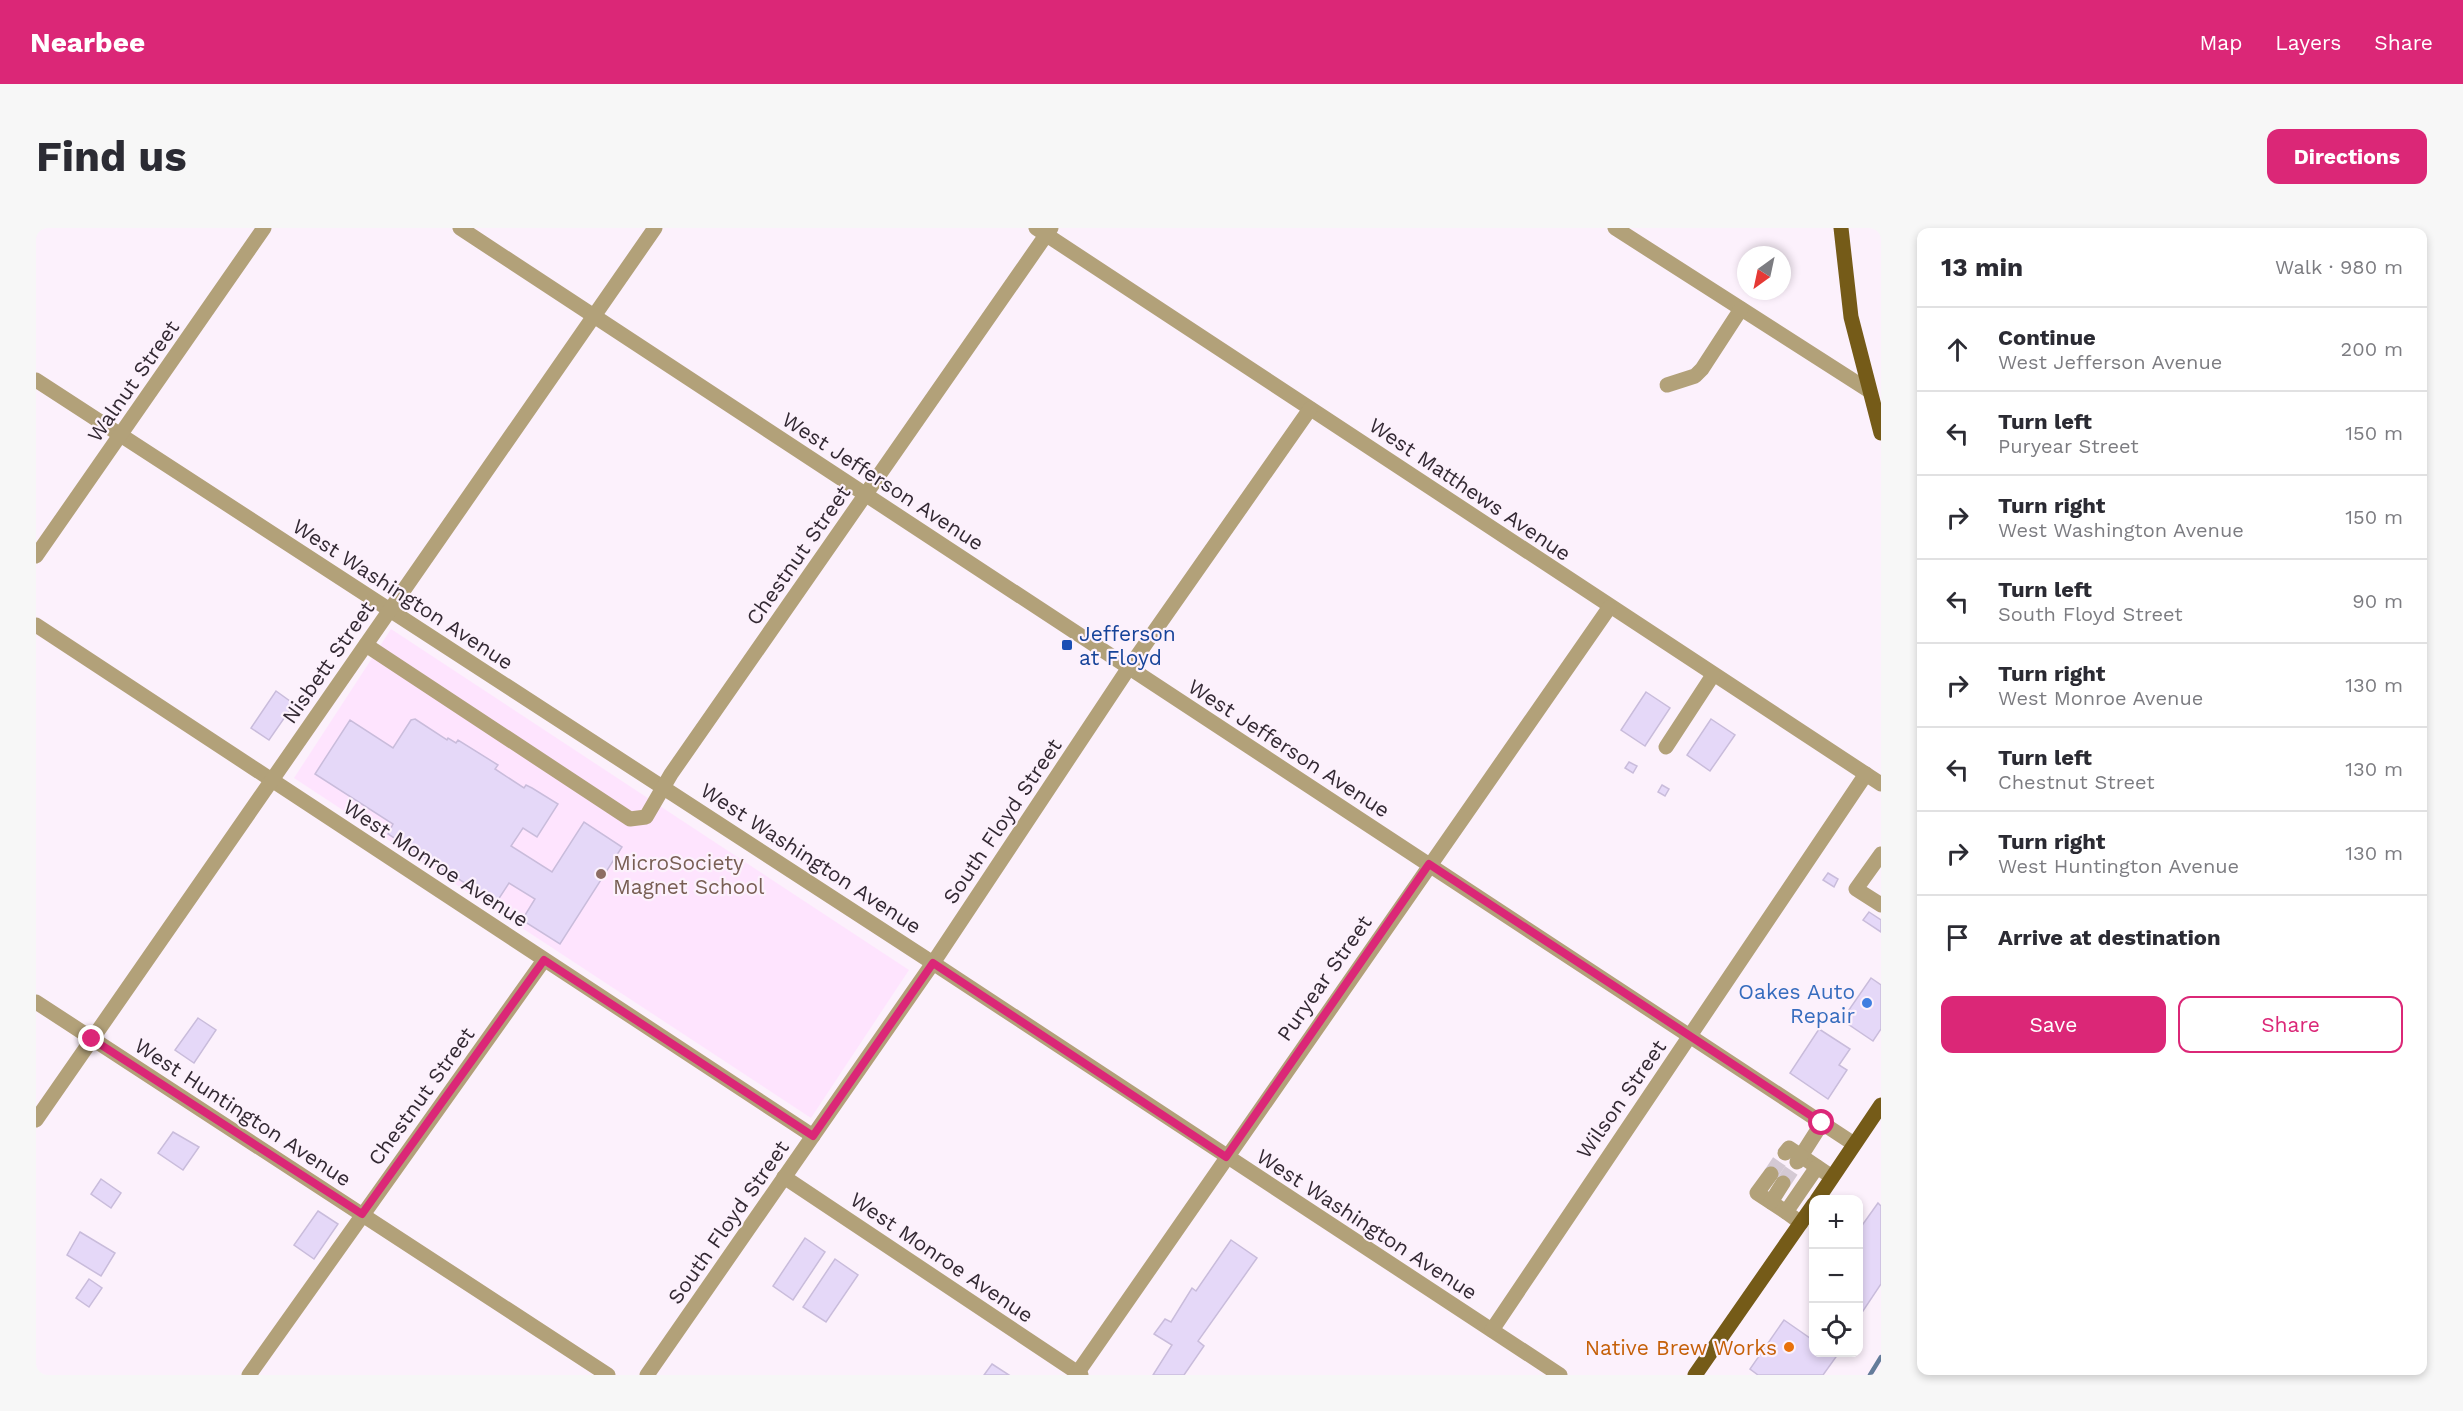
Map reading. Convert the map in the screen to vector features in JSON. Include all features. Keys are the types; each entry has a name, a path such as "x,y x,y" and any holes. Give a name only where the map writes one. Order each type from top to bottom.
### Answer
{"main road":[{"path":"1841,228 1851,317 1868,390 1881,433"},
{"path":"1820,1195 1881,1105"},
{"path":"1695,1375 1809,1211"}],"street":[{"name":"Walnut Street","path":"36,556 264,228"},
{"name":"West Jefferson Avenue","path":"460,228 1854,1144"},
{"name":"Nisbett Street","path":"36,1120 655,228"},
{"path":"1615,228 1868,390"},
{"name":"West Matthews Avenue","path":"1045,230 1610,608 1881,784"},
{"name":"Chestnut Street","path":"366,645 630,819 646,817 662,787 866,495 1045,230"},
{"path":"1667,385 1695,376 1702,369 1741,309"},
{"name":"West Washington Avenue","path":"36,380 933,963 1560,1375"},
{"name":"South Floyd Street","path":"647,1375 933,963 1128,669 1310,409"},
{"name":"Puryear Street","path":"1078,1374 1429,864 1610,608"},
{"name":"West Monroe Avenue","path":"36,625 813,1136"},
{"path":"1666,747 1713,675"},
{"name":"Wilson Street","path":"1492,1330 1866,774"},
{"path":"1881,854 1856,889 1881,905"},
{"name":"Chestnut Street","path":"249,1375 544,960"},
{"name":"West Huntington Avenue","path":"36,1002 608,1375"},
{"path":"1822,1123 1794,1157 1817,1167 1832,1177"},
{"path":"1786,1212 1817,1167"},
{"name":"West Monroe Avenue","path":"784,1177 1078,1374"},
{"path":"1777,1178 1758,1193 1801,1223"}],"shaded area":[{"name":"MicroSociety Magnet School","path":"391,629 909,970 811,1118 294,778"}],"building":[{"path":"276,691 294,704 269,740 251,728"},
{"path":"1646,692 1670,708 1645,746 1621,730"},
{"path":"415,719 447,740 448,738 456,743 458,740 498,765 495,769 524,788 526,785 558,804 537,837 523,828 511,846 552,872 584,822 622,847 560,944 522,920 535,899 509,883 496,903 388,834 393,824 315,774 350,720 393,748 411,720"},
{"path":"1711,719 1735,735 1710,771 1687,755"},
{"path":"1629,762 1637,766 1633,773 1625,768"},
{"path":"1662,785 1669,789 1665,796 1658,792"},
{"path":"1828,873 1838,879 1834,887 1823,880"},
{"path":"1869,912 1881,920 1881,932 1863,920"},
{"name":"Oakes Auto Repair","path":"1871,978 1881,985 1881,1029 1873,1041 1842,1020"},
{"path":"198,1018 216,1030 194,1063 175,1050"},
{"path":"1819,1029 1850,1049 1839,1065 1847,1070 1828,1099 1790,1073"},
{"path":"173,1132 199,1147 183,1170 158,1153"},
{"path":"101,1179 121,1193 111,1208 91,1194"},
{"path":"1878,1203 1881,1206 1881,1284 1863,1311 1863,1249 1863,1224"},
{"path":"318,1211 338,1224 314,1259 294,1245"},
{"path":"80,1232 115,1253 101,1276 67,1255"},
{"path":"805,1238 825,1252 793,1300 773,1286"},
{"path":"1231,1240 1257,1258 1198,1341 1204,1346 1184,1375 1153,1375 1172,1345 1154,1334 1165,1319 1171,1322 1192,1288 1196,1291"},
{"path":"835,1259 858,1275 826,1322 803,1307"},
{"path":"89,1279 102,1288 89,1307 76,1298"},
{"name":"Native Brew Works","path":"1784,1320 1809,1338 1809,1357 1836,1357 1823,1375 1758,1375 1750,1369"},
{"path":"992,1364 1009,1375 984,1375"}],"waterway":[{"path":"1870,1375 1881,1357"}],"tunnel":[{"path":"1771,1174 1785,1153"},
{"path":"1783,1183 1797,1162"}],"place":[{"name":"Jefferson at Floyd","path":"1067,645"},
{"name":"MicroSociety Magnet School","path":"601,874"},
{"name":"Oakes Auto Repair","path":"1867,1003"},
{"name":"Native Brew Works","path":"1789,1347"}],"route":[{"path":"92,1039 362,1214 544,960 813,1136 933,963 1226,1157 1429,864 1822,1123"}]}
